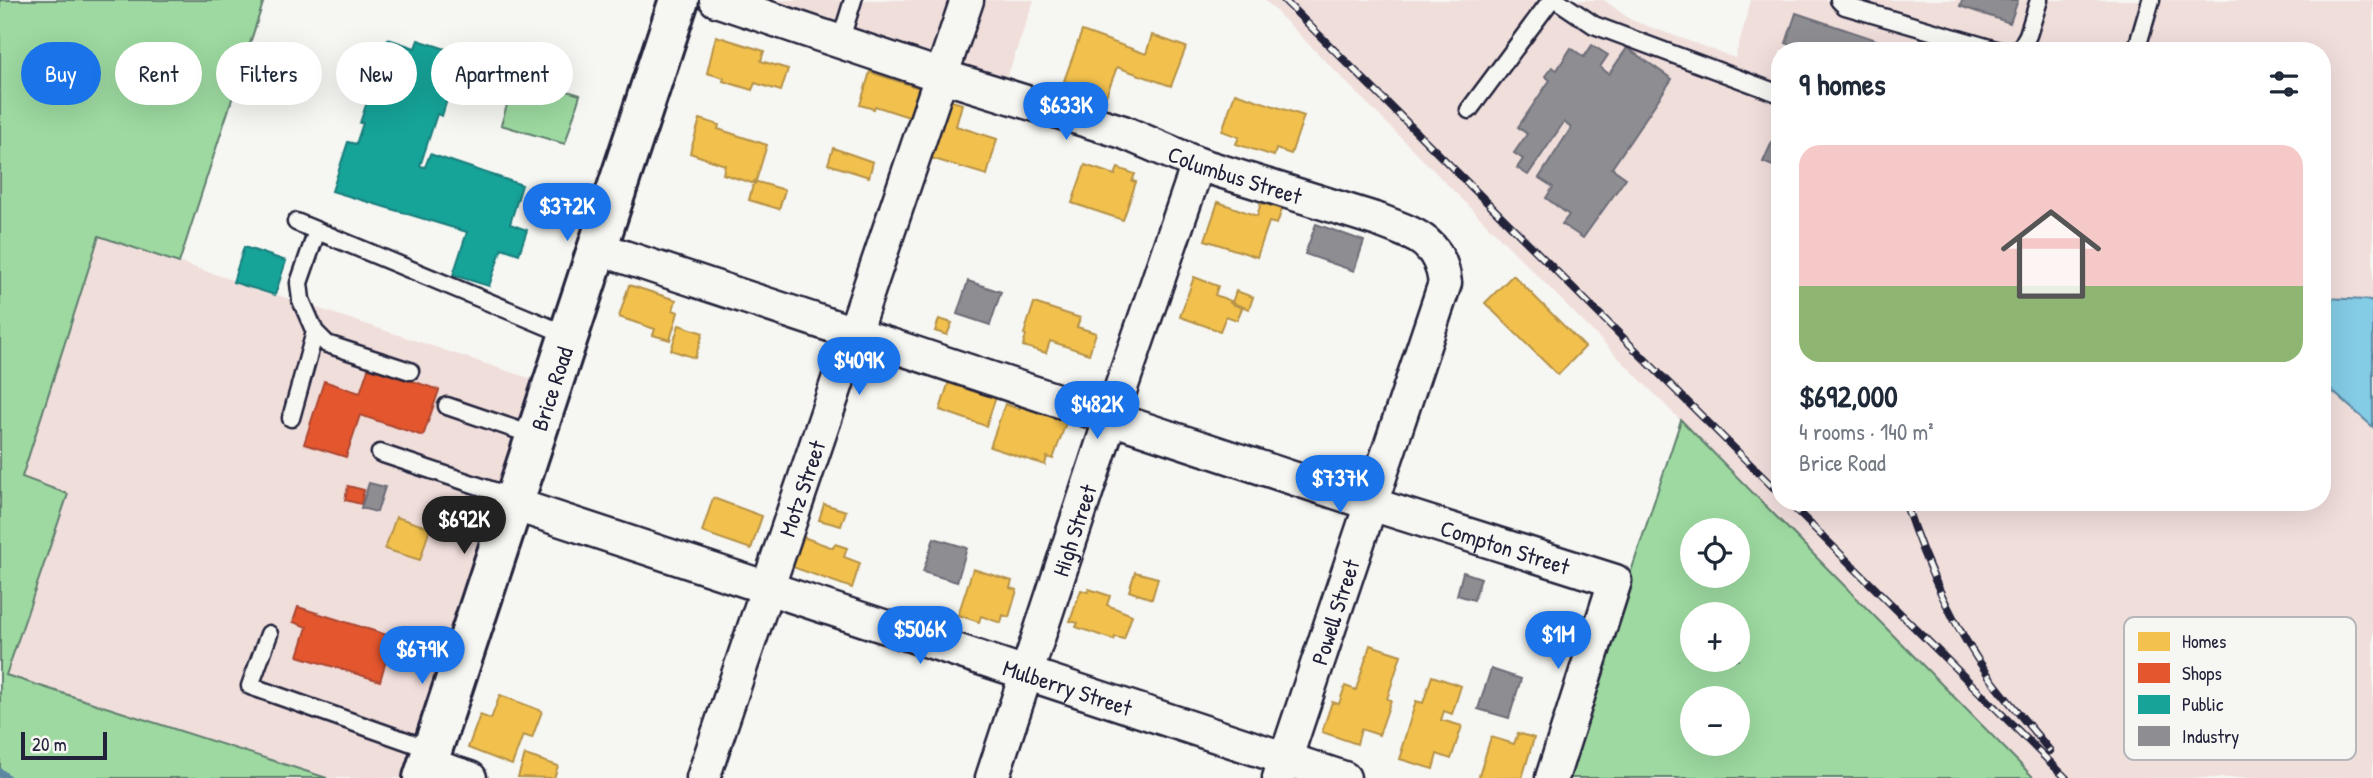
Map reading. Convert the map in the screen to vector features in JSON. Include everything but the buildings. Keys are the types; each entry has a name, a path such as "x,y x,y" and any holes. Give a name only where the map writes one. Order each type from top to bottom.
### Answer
{"main road":[{"name":"Brice Road","path":"427,764 679,0"}],"street":[{"name":"Columbus Street","path":"716,0 942,76 1123,132 1198,164 1378,220 1433,247"},
{"name":"Motz Street","path":"704,778 967,0"},
{"name":"High Street","path":"992,778 1198,164"},
{"name":"Powell Street","path":"1283,769 1446,283 1443,264 1433,247"},
{"name":"Compton Street","path":"597,248 1371,504 1615,581 1552,778"},
{"name":"Mulberry Street","path":"514,501 767,590 1026,672 1283,769 1344,778"},
{"path":"427,764 470,778"}],"lane":[{"path":"840,42 853,0"},
{"path":"1469,110 1550,0"},
{"path":"1557,0 1594,25 1771,91"},
{"path":"1839,0 1845,6 1969,42"},
{"path":"2024,42 2039,0"},
{"path":"2139,42 2151,0"},
{"path":"296,222 568,335"},
{"path":"317,231 299,283 301,299 315,332 327,344 410,371"},
{"path":"291,418 315,332"},
{"path":"447,406 535,436"},
{"path":"380,453 514,501"},
{"path":"269,634 250,686 427,764"}],"shaded area":[{"path":"709,0 1034,0 1005,83"},
{"path":"1265,0 1604,0 1631,20 1735,58 1751,0 2373,0 2373,778 2034,778"},
{"path":"99,236 535,380 403,778 327,778 6,675 68,495 22,477"}],"green space":[{"path":"0,0 264,0 250,42 216,42 216,105 230,105 179,263 99,236 22,477 68,494 6,675 327,778 0,778"},
{"path":"573,93 580,95 565,144 501,125 507,105 573,105"},
{"path":"1681,420 2034,778 1563,778"}],"water":[{"path":"2331,298 2373,302 2373,427 2331,390"}],"waterway":[{"path":"0,773 6,778"}],"railway":[{"path":"1284,0 1771,485"},
{"path":"1797,511 2066,778"},
{"path":"1908,511 1930,570 1975,656 1996,686 2050,751"}]}
